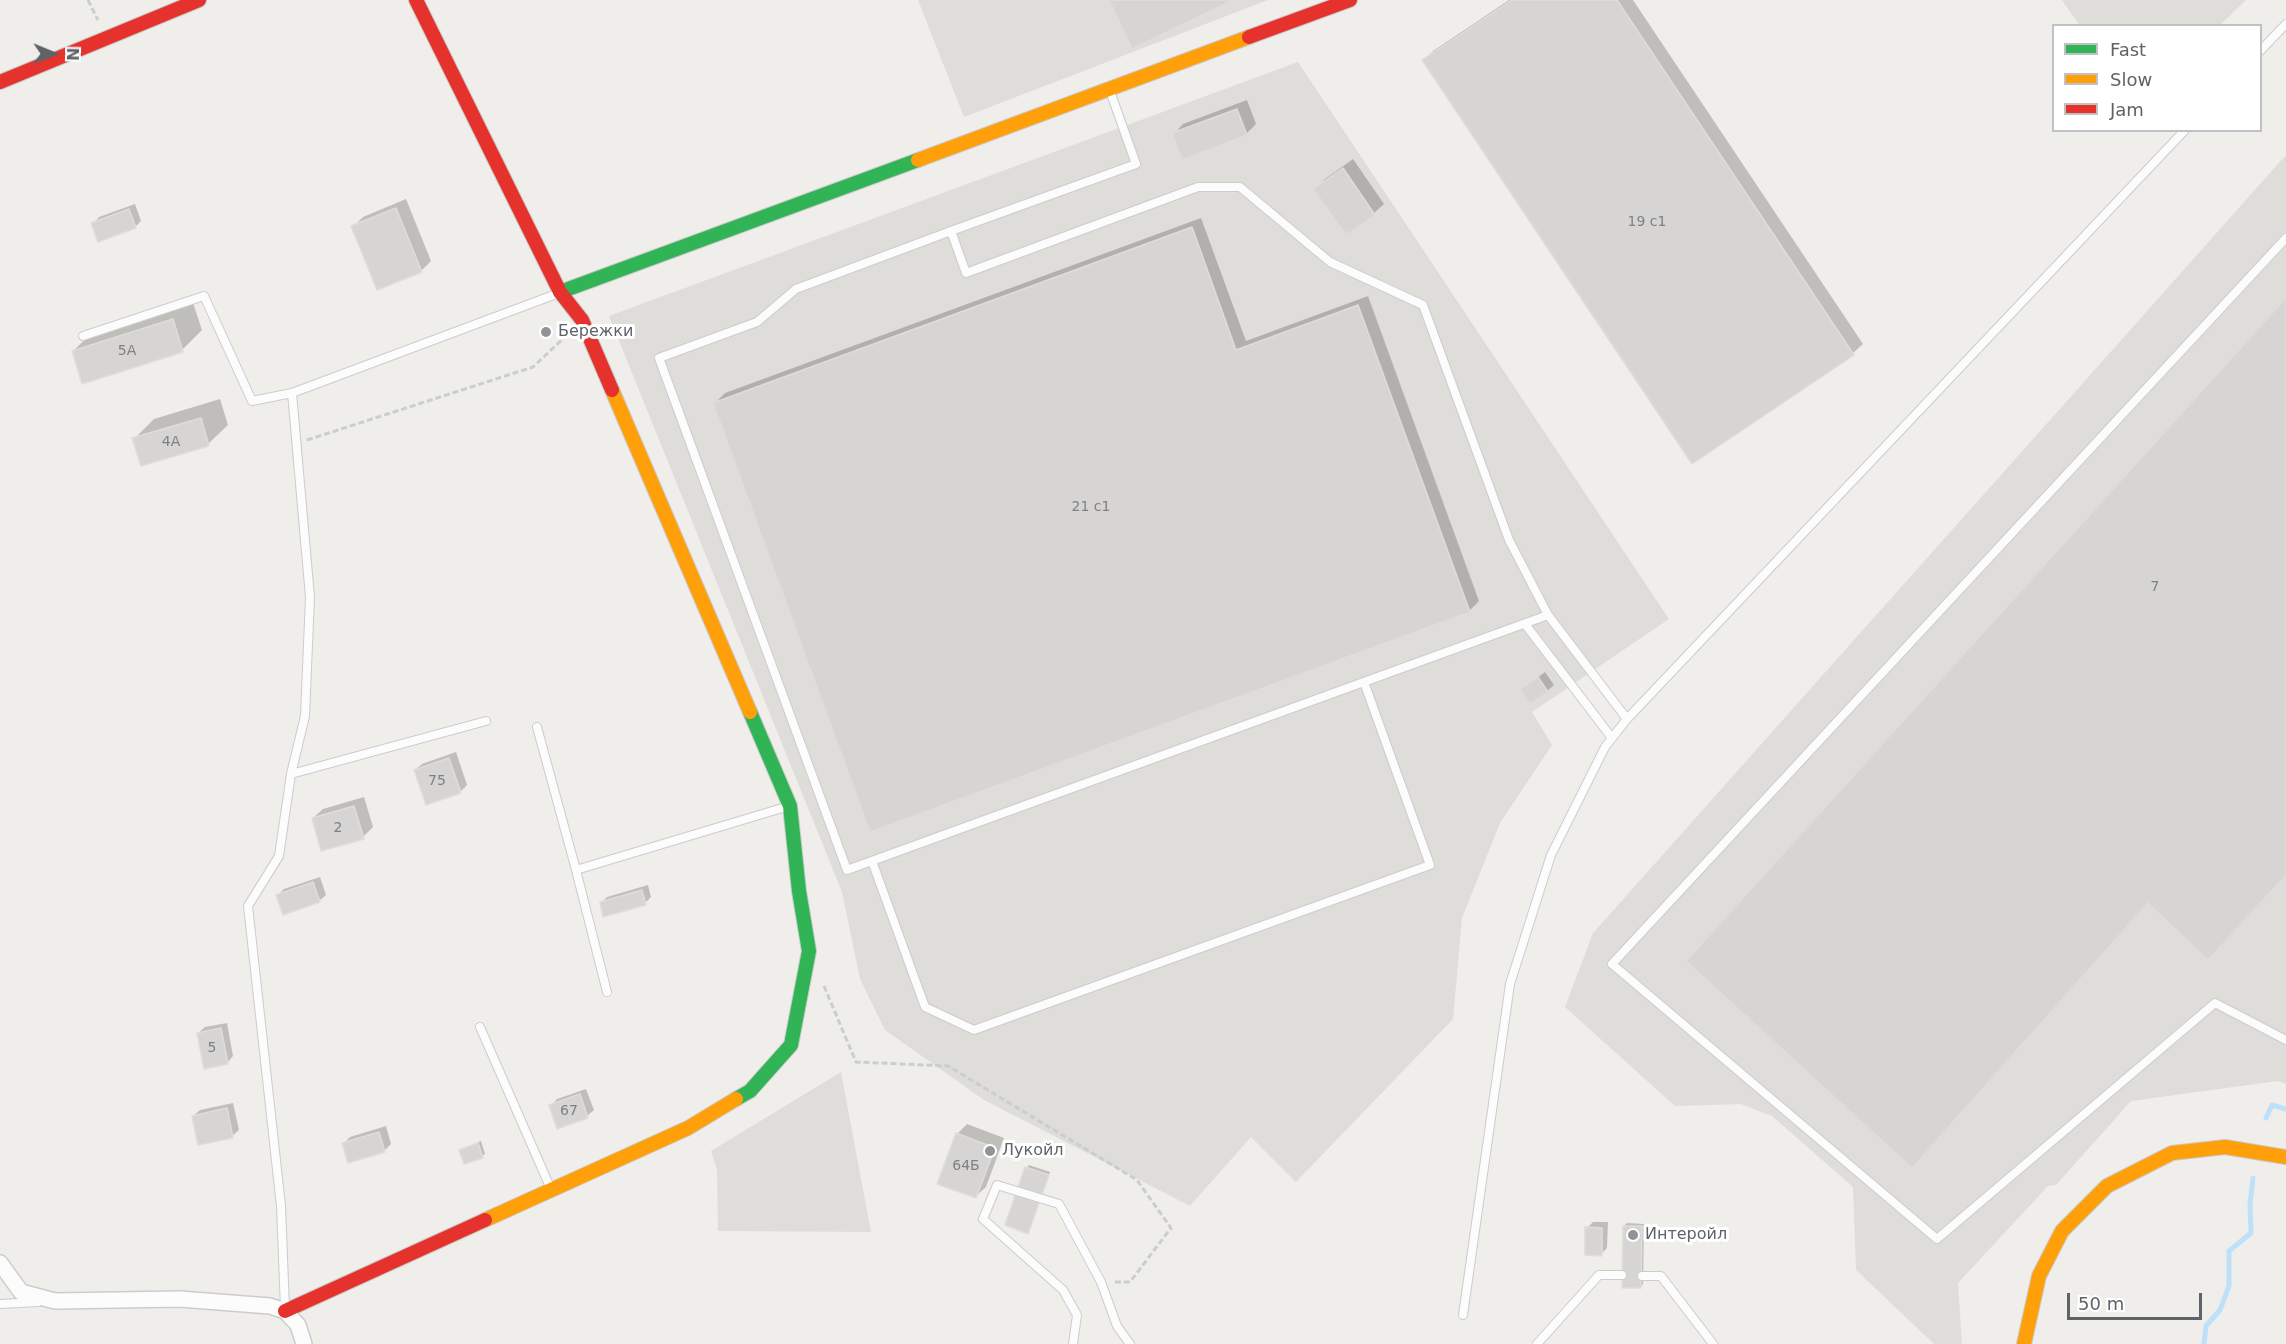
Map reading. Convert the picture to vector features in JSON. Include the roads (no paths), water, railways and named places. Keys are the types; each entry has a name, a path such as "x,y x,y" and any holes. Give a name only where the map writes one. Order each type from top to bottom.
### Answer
{"street":[{"path":"0,82 199,0"},
{"path":"285,1311 688,1128 750,1091 791,1045 809,951 799,891 790,806 582,320 560,292 416,0"},
{"path":"560,292 1350,0"},
{"path":"2024,1344 2039,1276 2062,1231 2107,1186 2172,1153 2225,1147 2286,1157"},
{"path":"0,1263 21,1292 55,1301 180,1299 270,1306 285,1311 298,1325 304,1344"}],"lane":[{"path":"2262,49 2286,24"},
{"path":"1109,89 1136,164 796,289 757,322 659,358 847,870 1548,615"},
{"path":"1463,1315 1510,984 1551,855 1605,747 1627,719 2183,132"},
{"path":"951,231 966,273 1198,188 1240,187 1330,262 1423,305 1509,540 1548,615 1627,719"},
{"path":"2286,238 1612,964 1937,1239 2216,1003 2286,1040"},
{"path":"83,336 204,296 252,401 292,393 560,292"},
{"path":"285,1311 280,1206 248,906 279,856 291,774 305,716 310,597 292,393"},
{"path":"1525,624 1612,738"},
{"path":"872,861 925,1007 974,1030 1430,865 1364,682"},
{"path":"291,774 486,721"},
{"path":"537,727 607,992"},
{"path":"576,870 790,806"},
{"path":"480,1027 552,1191"},
{"path":"1073,1344 1077,1315 1063,1290 983,1219 997,1185 1059,1204 1101,1282 1117,1326 1130,1344"},
{"path":"1537,1344 1599,1275 1622,1275"},
{"path":"1641,1276 1661,1276 1713,1344"},
{"path":"0,1304 55,1301"}],"waterway":[{"path":"2266,1118 2272,1105 2286,1109"},
{"path":"2204,1344 2206,1326 2220,1310 2229,1286 2229,1251 2251,1233 2250,1204 2253,1178"}],"place":[{"name":"Бережки","path":"546,332"},
{"name":"Лукойл","path":"990,1151"},
{"name":"Интеройл","path":"1633,1235"}]}
